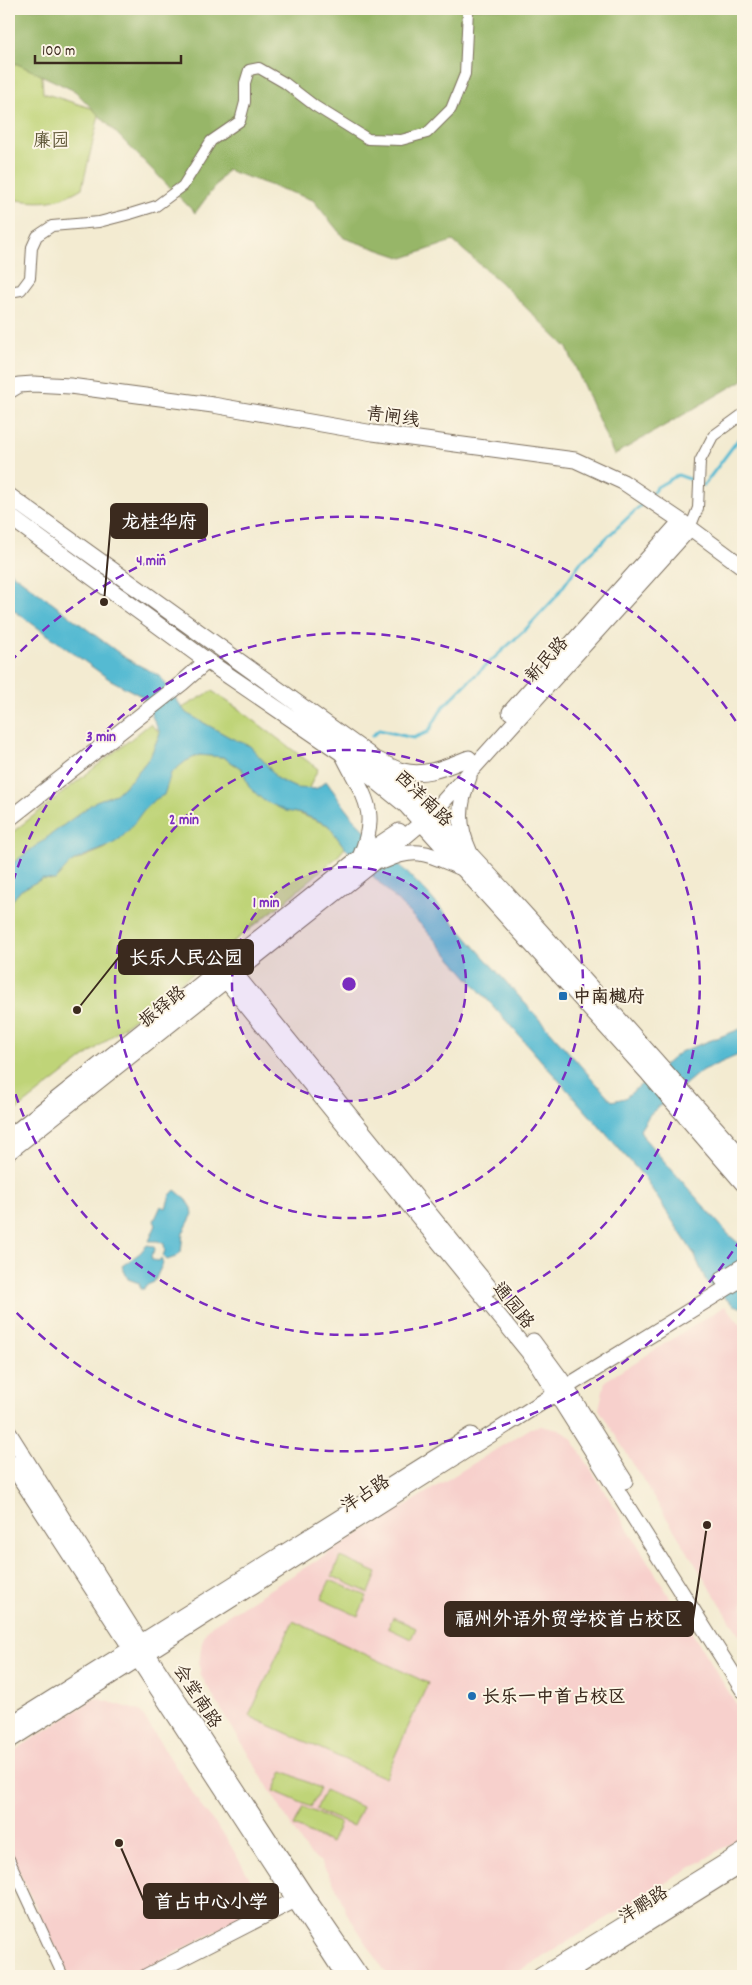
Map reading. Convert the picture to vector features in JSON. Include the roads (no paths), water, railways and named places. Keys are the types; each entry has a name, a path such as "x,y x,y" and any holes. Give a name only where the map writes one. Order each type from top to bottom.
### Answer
{"main road":[{"name":"青闸线","path":"9,391 19,385 70,386 213,406 373,433 575,460 623,482 685,524 743,567"},
{"name":"西洋南路","path":"9,496 368,754 397,780 423,815 655,1069 743,1183"},
{"name":"西洋南路","path":"9,516 208,660 342,753 423,815"},
{"name":"新民路","path":"423,815 685,524"},
{"path":"9,819 182,683 208,660"},
{"path":"342,753 369,808 369,831 364,862 410,852 468,863 462,833 460,807 470,764 432,772 413,773 402,771 368,754"},
{"name":"振铎路","path":"9,1152 226,972 400,831 423,815"},
{"name":"振铎路","path":"9,1137 226,972"},
{"name":"通园路","path":"226,972 534,1359 559,1386 743,1671"},
{"name":"西洋南路","path":"676,1094 743,1158"},
{"name":"洋占路","path":"9,1741 139,1651 708,1293 743,1266"},
{"name":"洋占路","path":"708,1293 743,1278"},
{"name":"通园路","path":"559,1386 743,1690"},
{"name":"会堂南路","path":"9,1433 139,1651"},
{"name":"会堂南路","path":"11,1469 139,1651 300,1897 344,1976"},
{"name":"洋占路","path":"9,1725 139,1651"},
{"path":"540,1976 743,1851"},
{"name":"洋鹏路","path":"564,1976 743,1864"},
{"path":"147,1976 300,1897"},
{"name":"会堂南路","path":"300,1897 361,1976"}],"street":[{"path":"9,292 21,290 30,278 32,247 37,236 52,226 99,222 130,214 156,206 168,199 183,186 211,142 240,121 245,102 249,70 259,68 285,83 315,106 368,139 401,140 427,133 451,109 466,74 468,9"},
{"path":"685,524 698,508 700,460 713,436 743,414"},
{"path":"11,1469 28,1463"},
{"path":"9,1859 62,1976"}],"water":[{"path":"9,571 127,659 160,676 186,713 231,738 250,746 277,779 296,788 316,789 326,781 353,818 427,893 612,1101 625,1098 680,1052 743,1028 743,1053 701,1071 650,1114 640,1130 644,1138 729,1235 743,1247 743,1308 733,1305 706,1281 694,1254 644,1177 425,929 345,848 328,825 302,814 286,811 263,800 249,787 242,769 223,757 199,755 186,761 171,773 164,795 150,803 129,830 117,841 71,863 55,880 42,879 21,890 9,904 9,866 96,801 116,794 133,778 150,757 160,733 143,697 109,679 9,607"},
{"path":"175,1190 187,1200 193,1214 183,1233 181,1252 176,1257 167,1260 163,1256 164,1244 158,1241 149,1241 156,1225 154,1221 161,1206 166,1208 170,1195"},
{"path":"147,1245 154,1246 155,1250 151,1256 152,1260 159,1261 161,1258 163,1263 154,1282 145,1286 144,1289 140,1289 139,1283 128,1279 122,1266 140,1253"}],"waterway":[{"path":"704,485 743,433"},
{"path":"653,492 657,487 678,475 692,480"},
{"path":"372,736 379,730 413,738 428,732 443,707 526,629 555,598 580,563 641,505"}],"place":[{"name":"龙桂华府","path":"104,602"},
{"name":"中南樾府","path":"563,996"},
{"name":"长乐人民公园","path":"77,1010"},
{"name":"福州外语外贸学校首占校区","path":"707,1525"},
{"name":"长乐一中首占校区","path":"472,1696"},
{"name":"首占中心小学","path":"119,1843"}],"park label":[{"name":"廉园","path":"51,140"}]}
